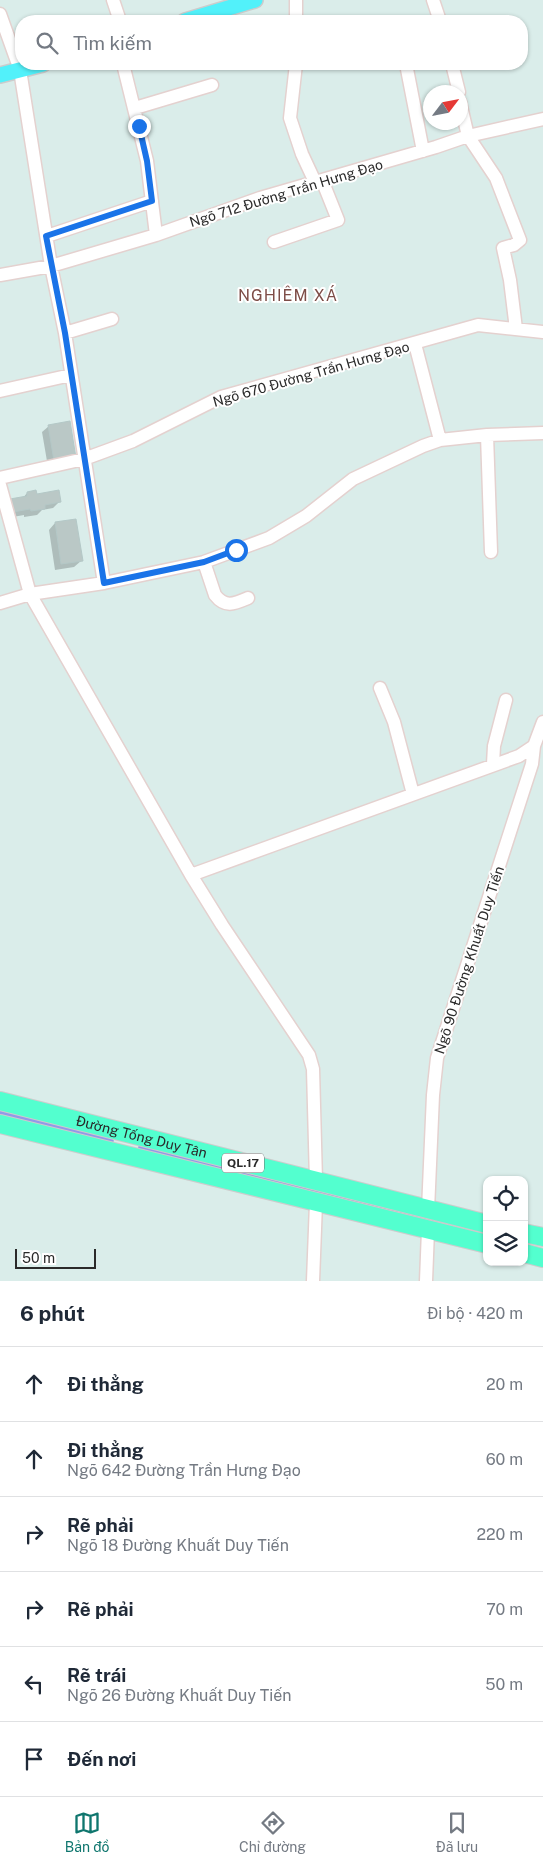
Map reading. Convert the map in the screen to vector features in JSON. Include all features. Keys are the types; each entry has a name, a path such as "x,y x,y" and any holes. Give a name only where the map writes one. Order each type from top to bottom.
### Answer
{"highway":[{"name":"Đường Tống Duy Tân","path":"0,1101 483,1223"},
{"name":"Đường Tống Duy Tân","path":"0,1124 483,1243"},
{"path":"123,1155 128,1134"},
{"path":"528,1233 543,1237"},
{"path":"528,1255 543,1258"}],"main road":[{"path":"204,15 254,0"},
{"path":"0,75 20,70"}],"street":[{"path":"113,0 118,15"},
{"path":"296,0 296,15"},
{"path":"433,0 438,15"},
{"path":"0,14 15,56"},
{"path":"20,70 51,266 65,333 104,583"},
{"path":"125,70 147,161 156,235"},
{"path":"274,242 338,220 319,181 302,154 290,118 295,70"},
{"path":"407,70 423,151"},
{"path":"453,70 456,85"},
{"path":"135,108 212,85"},
{"name":"Ngõ 712 Đường Trần Hưng Đạo","path":"0,275 51,266 156,235 260,198 423,151 468,136 543,119"},
{"path":"467,130 468,136 496,178 520,240 514,245 503,248 510,280 516,329"},
{"path":"46,236 152,201"},
{"path":"65,333 112,319"},
{"name":"Ngõ 670 Đường Trần Hưng Đạo","path":"0,478 84,459 133,440 221,397 478,325 543,332"},
{"path":"415,344 440,440"},
{"path":"0,391 71,375"},
{"path":"0,603 30,594 104,583 204,562 269,538 306,516 353,479 440,440 487,435 543,433"},
{"path":"487,435 491,552"},
{"path":"0,485 30,594 191,875 309,1055 313,1070 316,1181"},
{"path":"204,562 218,599 232,605 248,598"},
{"path":"380,688 394,722 414,794"},
{"path":"493,764 494,746 506,700"},
{"name":"Ngõ 90 Đường Khuất Duy Tiến","path":"428,1210 433,1095 437,1058 532,764 534,746 543,722"},
{"path":"191,875 519,756 534,746"},
{"path":"313,1281 316,1203"},
{"path":"426,1281 428,1230"}],"shaded area":[{"path":"0,1109 111,1136 114,1141 111,1145 0,1118"},
{"path":"141,1143 483,1227 483,1237 139,1150 138,1147"}],"building":[{"path":"70,421 76,458 54,461 48,425"},
{"path":"36,490 37,494 59,490 61,502 45,505 45,509 13,512 10,499 27,496 27,492"},
{"path":"76,519 83,561 61,564 55,522"}],"district":[{"name":"NGHIÊM XÁ","path":"288,295"}],"route":[{"path":"139,126 147,161 152,201 46,236 65,333 104,583 204,562 236,550"}]}
